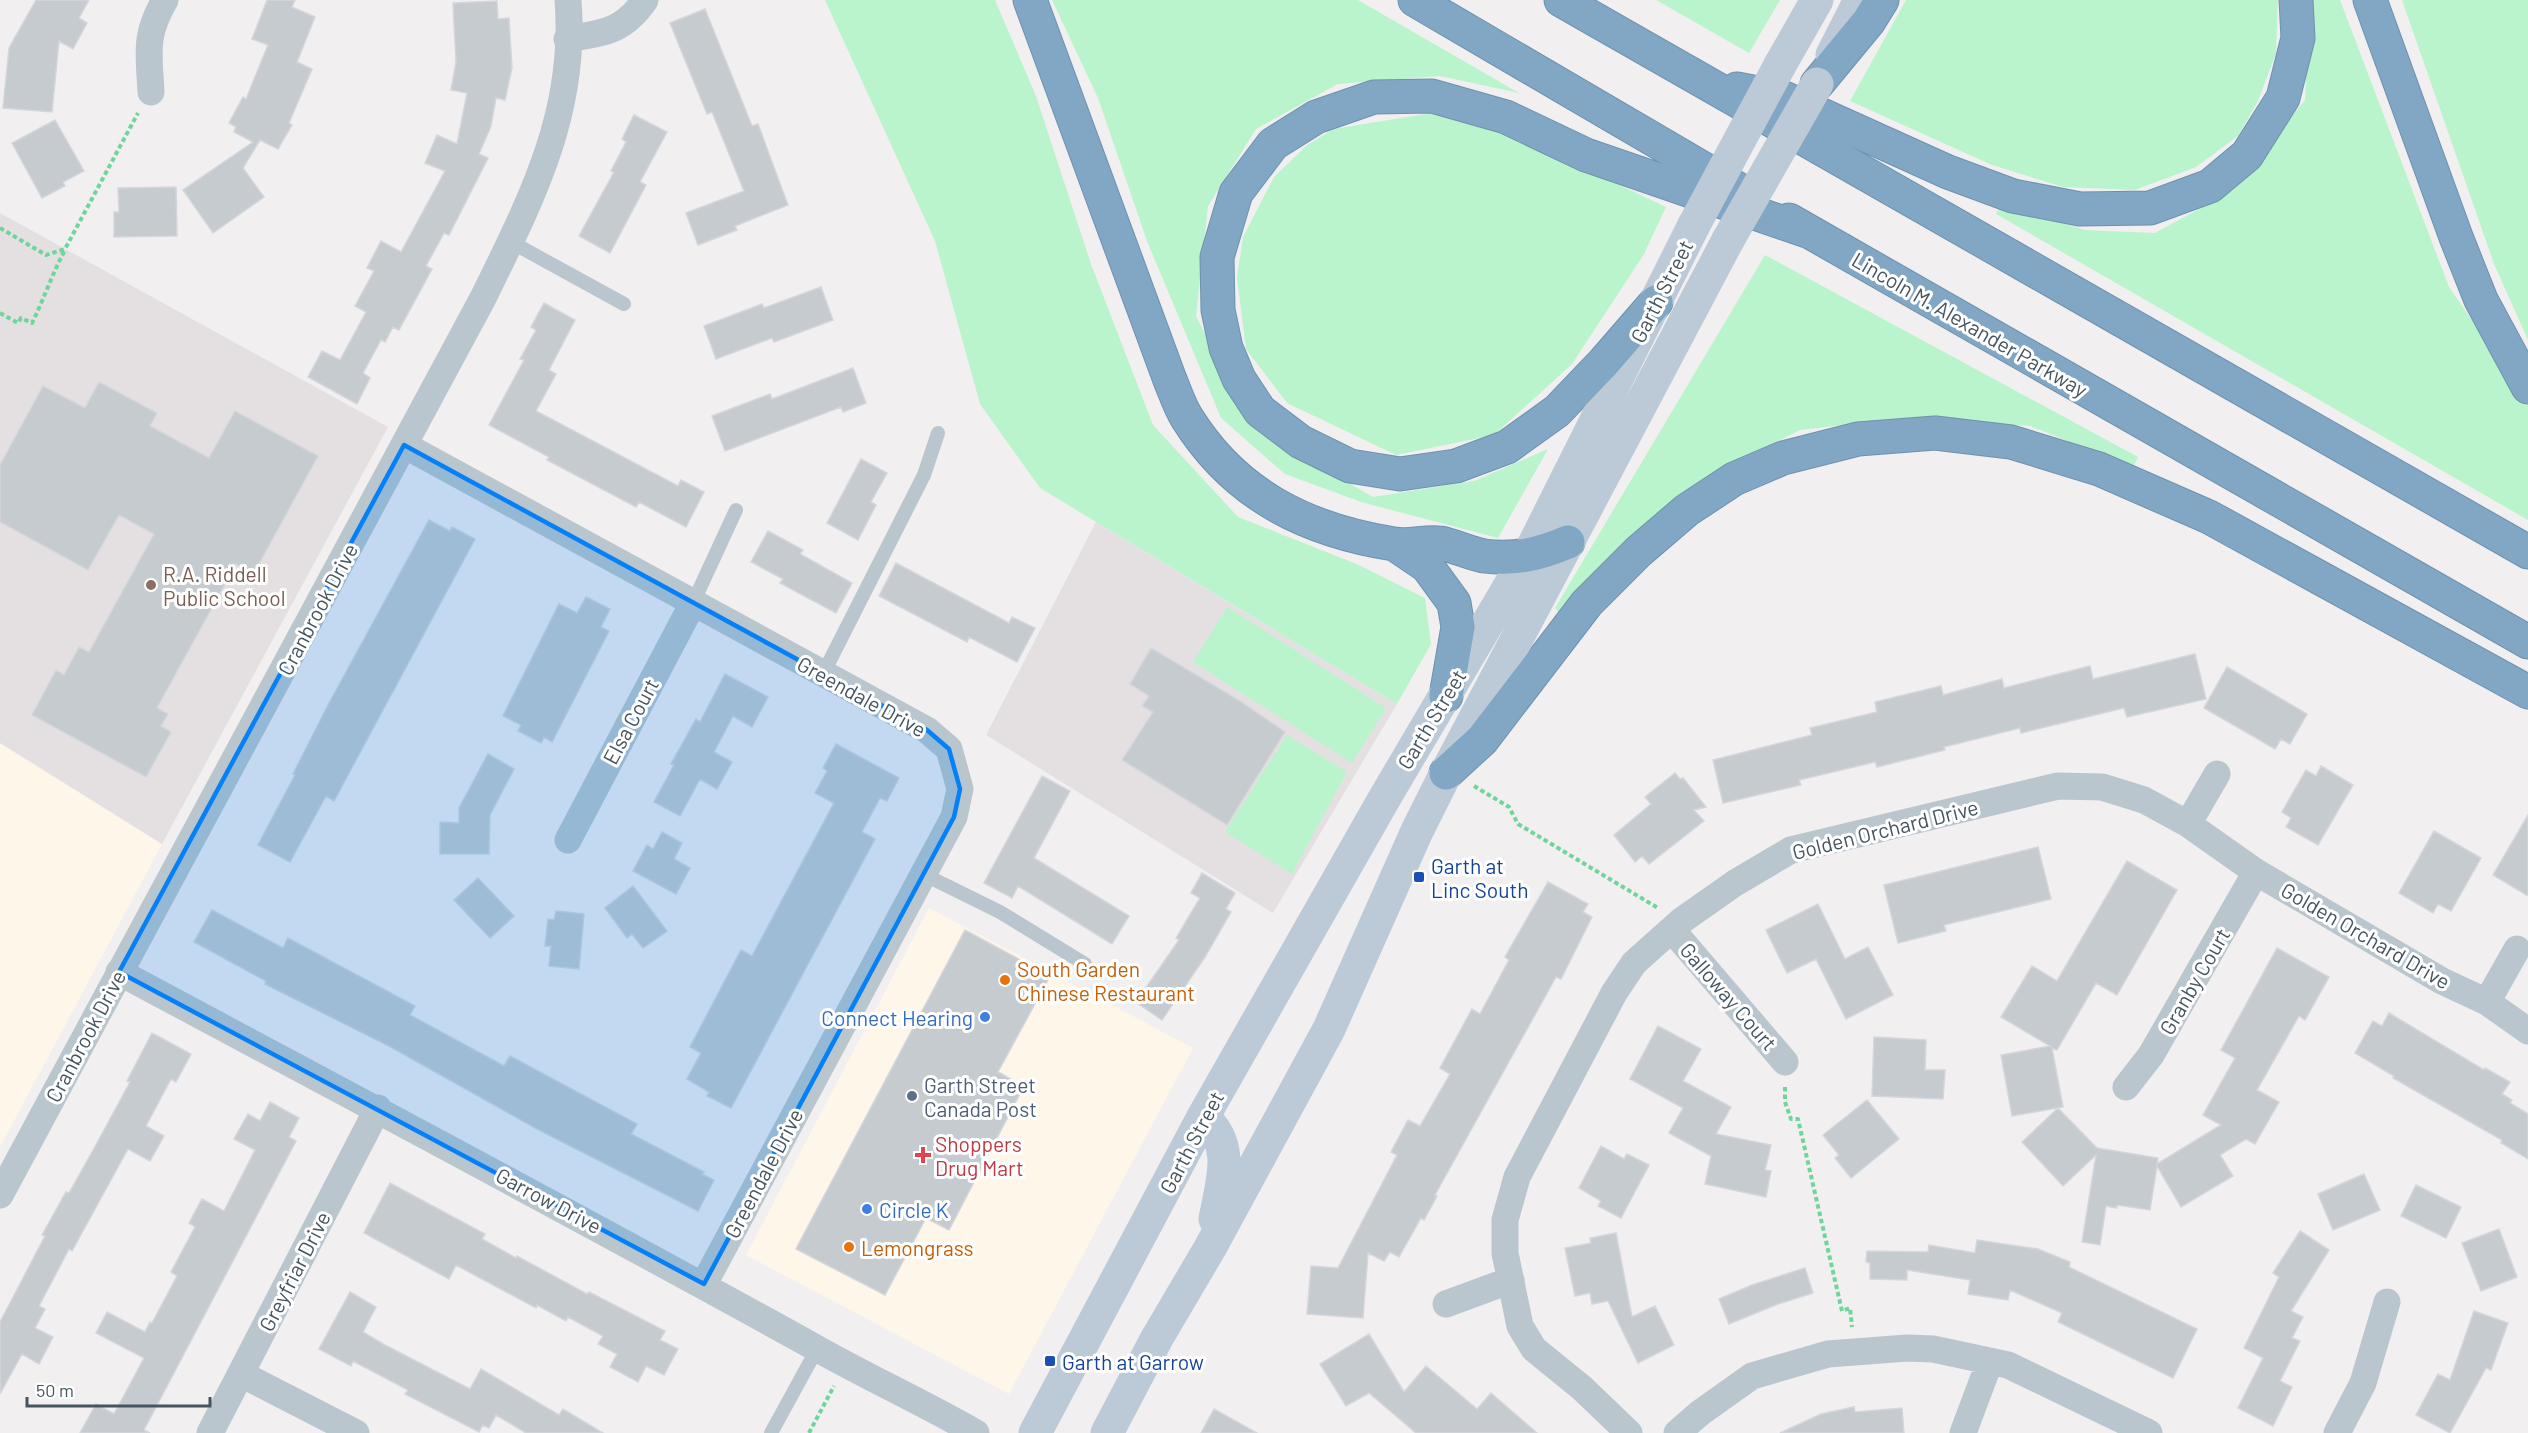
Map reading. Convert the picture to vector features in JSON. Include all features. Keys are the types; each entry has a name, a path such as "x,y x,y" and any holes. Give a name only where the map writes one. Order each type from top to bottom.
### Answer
{"highway":[{"path":"1030,0 1185,416 1216,458 1245,486 1288,512 1325,527 1396,545 1438,543 1484,556 1539,554 1568,542"},
{"name":"Lincoln M. Alexander Parkway","path":"1415,0 1653,138 1807,231 2528,642"},
{"path":"1561,0 2528,552"},
{"path":"1817,84 1869,21 1882,0"},
{"path":"1700,81 1784,98 1948,172 2013,195 2080,209 2150,208 2210,186 2247,155 2283,98 2298,38 2296,0"},
{"path":"2370,0 2481,300 2528,387"},
{"path":"1656,302 1604,362 1557,411 1507,447 1456,466 1400,474 1350,466 1301,442 1260,411 1239,379 1226,348 1218,310 1217,256 1236,193 1273,144 1316,117 1374,97 1432,96 1506,117 1586,154 1807,231"},
{"path":"1446,773 1482,740 1587,603 1638,552 1687,510 1734,479 1783,458 1858,440 1935,433 2011,441 2099,469 2209,517 2528,692"},
{"path":"1396,545 1427,566 1454,603 1458,627 1446,696"}],"main road":[{"name":"Garth Street","path":"1035,1433 1203,1118 1366,830 1527,555 1694,225 1817,0"},
{"name":"Garth Street","path":"1107,1433 1157,1338 1210,1248 1329,1029 1417,831 1446,773 1728,240 1817,84 1860,0"},
{"path":"1203,1118 1215,1128 1222,1142 1225,1166 1210,1248"}],"street":[{"path":"151,92 148,38 153,20 165,0"},
{"name":"Cranbrook Drive","path":"0,1196 511,242 537,186 554,137 564,87 568,0"},
{"path":"567,39 614,30 631,19 645,0"},
{"name":"Greendale Drive","path":"404,445 927,730 950,749 960,789 954,817 704,1284"},
{"name":"Elsa Court","path":"568,840 693,603"},
{"path":"2188,824 2217,774"},
{"name":"Golden Orchard Drive","path":"1629,1433 1582,1388 1534,1349 1520,1326 1505,1253 1505,1220 1517,1177 1614,993 1634,963 1677,926 1735,883 1791,850 2058,786 2102,788 2144,800 2188,824 2256,872 2442,981 2487,1002 2528,1031"},
{"name":"Granby Court","path":"2126,1087 2151,1055 2256,872"},
{"name":"Galloway Court","path":"1677,926 1785,1062"},
{"path":"2487,1002 2517,949"},
{"name":"Garrow Drive","path":"119,972 378,1108 704,1284 817,1349 976,1433"},
{"name":"Greyfriar Drive","path":"210,1433 378,1108"},
{"path":"1446,1304 1511,1280"},
{"path":"2337,1433 2363,1383 2387,1302"},
{"path":"1677,1433 1700,1413 1752,1376 1828,1354 1907,1348 1933,1350 2008,1365 2149,1433"},
{"path":"1963,1433 1990,1361"},
{"path":"241,1374 356,1433"}],"lane":[{"path":"511,242 624,304"},
{"path":"823,674 924,475 938,433"},
{"path":"693,603 736,510"},
{"path":"923,874 1000,912 1085,964"},
{"path":"771,1433 817,1349"}],"path":[{"path":"0,313 18,323 21,318 32,323 48,291 53,271 95,190 151,92"},
{"path":"0,228 46,255 65,249"},
{"path":"1446,773 1478,787 1509,807 1518,824 1677,926"},
{"path":"1785,1062 1785,1102 1791,1119 1798,1119 1842,1311 1850,1308 1854,1352"},
{"path":"809,1433 845,1364"}],"highlighted area":[{"path":"404,445 927,730 949,749 960,789 954,817 704,1284 119,972"}],"shaded area":[{"name":"R.A. Riddell Public School","path":"0,213 388,427 162,844 0,743"},
{"path":"1096,522 1397,704 1273,913 986,735"},
{"path":"0,743 162,844 0,1147"},
{"path":"929,908 1193,1048 1009,1394 746,1255"}],"green space":[{"path":"825,0 995,0 1036,96 1091,264 1153,425 1238,517 1359,565 1425,598 1431,644 1397,704 1040,488 980,404 935,241"},
{"path":"1052,0 1358,0 1519,93 1440,76 1338,84 1256,129 1208,206 1196,316 1253,427 1373,497 1474,481 1548,449 1498,538 1361,502 1285,474 1221,418 1147,241 1098,98"},
{"path":"1656,0 1780,0 1749,53"},
{"path":"1906,0 2278,0 2276,53 2258,101 2238,136 2196,167 2135,190 2063,187 1992,165 1850,101"},
{"path":"2310,0 2340,0 2449,287 2528,402 2528,520 1996,214 2001,203 2085,230 2155,233 2232,191 2305,100"},
{"path":"2402,0 2528,0 2528,340 2494,264"},
{"path":"1432,113 1518,137 1666,207 1644,254 1572,364 1494,435 1396,455 1287,403 1246,349 1237,278 1243,237 1274,177 1306,146 1333,129"},
{"path":"1765,255 2138,457 2133,467 2030,426 1903,418 1800,430 1711,474 1624,544 1562,616 1555,608"},
{"path":"1227,607 1386,708 1352,763 1193,662"},
{"path":"1287,735 1347,772 1292,874 1225,832"}],"building":[{"path":"36,0 89,0 79,18 87,23 73,49 59,41 52,112 3,108 9,48"},
{"path":"267,0 295,0 292,7 315,17 297,62 312,69 289,123 292,125 278,149 260,140 243,168 264,197 213,233 183,190 253,142 234,132 236,127 229,123 243,97 246,99 268,45 252,39"},
{"path":"497,1 498,19 509,18 512,68 505,100 496,98 491,126 479,154 488,158 449,235 444,233 426,266 432,269 399,330 393,327 385,342 381,340 363,373 370,378 357,404 308,377 322,351 340,360 366,312 355,306 374,271 367,268 381,241 401,252 445,171 425,163 437,135 457,144 467,93 451,90 456,62 453,3"},
{"path":"705,9 752,126 758,124 788,205 735,226 737,230 698,245 686,213 744,191 712,112 707,114 670,23"},
{"path":"634,115 667,132 640,182 646,185 610,253 579,236 614,172 611,171 626,142 622,139"},
{"path":"55,120 84,171 63,182 65,186 42,198 12,143"},
{"path":"176,187 177,236 114,237 114,212 119,212 118,188"},
{"path":"821,287 833,320 774,342 772,338 716,359 704,326 762,304 764,308"},
{"path":"544,303 575,320 549,370 556,374 536,411 678,486 681,480 704,492 686,527 639,502 636,507 547,460 549,457 489,425 524,360 520,359 536,330 531,327"},
{"path":"853,368 866,403 843,412 841,407 725,451 712,416 770,394 772,399"},
{"path":"99,382 157,413 150,426 209,458 235,411 318,456 254,573 236,564 157,708 168,714 161,726 171,732 146,777 32,715 56,670 64,675 79,647 89,652 154,534 119,515 88,570 0,522 0,465 43,386 85,408"},
{"path":"861,459 887,473 871,502 876,505 858,540 827,523"},
{"path":"429,520 450,531 452,527 475,539 334,801 326,796 290,862 258,845 328,705"},
{"path":"768,531 803,550 800,554 852,583 836,613 780,583 783,579 751,562"},
{"path":"896,563 1009,623 1012,617 1035,628 1017,662 969,637 967,642 879,596"},
{"path":"586,597 610,609 601,627 609,631 552,742 544,737 541,743 518,731 521,725 503,716 559,604 577,613"},
{"path":"1151,648 1240,701 1285,732 1227,825 1122,760 1153,712 1142,706 1149,696 1130,684"},
{"path":"2195,654 2206,699 2127,717 2124,708 2021,733 2020,728 1877,767 1875,762 1799,780 1801,785 1723,803 1713,760 1812,735 1810,728 1877,712 1875,702 1941,686 1943,695 2002,679 2004,688 2090,666 2093,679"},
{"path":"2227,667 2307,714 2290,744 2281,739 2275,749 2204,708"},
{"path":"725,674 768,697 752,727 733,716 714,752 732,762 717,789 700,779 680,816 654,802 674,765 671,764 696,719 700,722"},
{"path":"836,744 899,778 887,801 880,798 862,832 875,839 731,1108 707,1096 709,1092 687,1079 701,1053 690,1047 741,950 752,956 834,803 815,793 827,771 823,768"},
{"path":"488,754 514,769 490,815 489,854 440,854 440,822 459,823 459,808"},
{"path":"2321,766 2353,785 2318,845 2286,827 2291,818 2282,812 2306,770 2316,776"},
{"path":"1675,773 1680,779 1683,778 1706,807 1694,810 1704,821 1649,864 1642,856 1635,862 1614,835 1651,804 1645,797"},
{"path":"1042,776 1070,791 1034,858 1129,916 1112,944 1018,886 1012,898 984,883"},
{"path":"2528,815 2528,896 2493,875"},
{"path":"2434,831 2481,858 2451,911 2438,904 2433,913 2399,893"},
{"path":"662,832 682,843 674,859 690,868 676,894 633,871 647,845 653,849"},
{"path":"2038,847 2051,899 1944,925 1946,931 1898,943 1884,885"},
{"path":"2127,861 2177,890 2117,995 2096,983 2057,1050 2052,1048 2063,1107 2012,1116 2001,1055 2050,1046 2001,1017 2032,966 2057,981"},
{"path":"1202,873 1235,893 1226,909 1231,912 1205,957 1162,1020 1136,1002 1179,940 1176,938 1200,898 1191,893"},
{"path":"478,878 514,916 490,938 454,900"},
{"path":"1548,882 1588,904 1583,912 1592,917 1561,979 1556,977 1435,1195 1437,1196 1424,1220 1421,1218 1399,1257 1390,1252 1384,1261 1368,1253 1363,1318 1307,1314 1311,1266 1338,1268 1397,1155 1391,1152 1408,1120 1420,1126 1450,1074 1440,1068 1472,1009 1480,1014 1509,960 1505,957"},
{"path":"633,886 667,931 643,948 632,934 627,938 605,908"},
{"path":"1818,904 1845,959 1868,947 1893,995 1846,1019 1816,959 1787,973 1766,930"},
{"path":"212,910 283,948 288,938 415,1006 410,1015 504,1066 510,1056 637,1124 631,1134 704,1172 702,1174 714,1180 698,1211 537,1129 389,1046 265,984 266,981 194,942"},
{"path":"556,911 584,914 579,969 549,966 551,946 545,946 548,919 554,920"},
{"path":"965,930 1050,976 998,1072 1024,1086 949,1230 926,1218 885,1295 796,1249"},
{"path":"2277,948 2329,977 2305,1020 2299,1016 2257,1090 2279,1102 2255,1144 2246,1139 2220,1155 2233,1176 2181,1207 2157,1166 2150,1210 2117,1205 2117,1208 2106,1206 2100,1245 2082,1242 2096,1155 2063,1186 2022,1142 2058,1108 2097,1148 2158,1158 2157,1164 2221,1125 2203,1115 2235,1058 2221,1050"},
{"path":"2389,1013 2484,1070 2485,1068 2510,1082 2502,1094 2512,1100 2510,1103 2528,1114 2528,1159 2501,1143 2502,1140 2393,1078 2394,1076 2355,1053 2373,1021 2382,1026"},
{"path":"1658,1026 1701,1049 1683,1081 1731,1107 1716,1134 1771,1145 1765,1170 1771,1171 1766,1197 1705,1184 1711,1156 1669,1133 1683,1108 1630,1079"},
{"path":"152,1033 191,1054 176,1082 171,1079 146,1126 164,1136 150,1161 128,1149 72,1251 69,1249 39,1306 45,1309 35,1328 53,1337 39,1364 22,1354 0,1394 0,1322 45,1236 42,1235 66,1192 69,1193 130,1082 127,1081"},
{"path":"1874,1037 1926,1040 1925,1070 1945,1070 1943,1099 1872,1096"},
{"path":"1867,1100 1899,1139 1851,1178 1835,1158 1839,1155 1823,1135"},
{"path":"270,1102 299,1118 289,1137 296,1141 144,1430 150,1433 80,1433 96,1404 114,1414 144,1358 96,1333 107,1312 145,1332 150,1322 152,1323 177,1276 171,1272 195,1227 189,1223 202,1199 224,1211 255,1150 234,1139 248,1114 260,1121"},
{"path":"1601,1146 1624,1159 1627,1154 1649,1165 1621,1218 1598,1206 1601,1201 1579,1188"},
{"path":"2364,1174 2380,1210 2333,1230 2318,1194"},
{"path":"390,1183 485,1234 482,1239 516,1258 517,1256 587,1294 589,1292 665,1331 660,1340 678,1349 664,1375 646,1366 638,1382 610,1367 617,1354 598,1344 603,1336 568,1317 566,1321 537,1305 536,1308 456,1265 449,1279 364,1233"},
{"path":"2416,1185 2461,1207 2446,1238 2401,1216"},
{"path":"2499,1229 2517,1277 2481,1291 2462,1243"},
{"path":"2300,1231 2329,1250 2291,1311 2303,1317 2292,1338 2300,1341 2280,1381 2292,1387 2273,1426 2238,1408 2263,1358 2244,1348 2279,1277 2273,1273"},
{"path":"1616,1233 1632,1317 1655,1306 1674,1345 1638,1363 1608,1301 1592,1304 1590,1293 1575,1296 1565,1248 1591,1243 1590,1238"},
{"path":"1977,1240 2038,1249 2070,1262 2069,1267 2197,1329 2173,1378 2058,1322 2062,1313 2010,1290 2008,1300 1968,1294 1970,1280 1907,1270 1907,1280 1870,1279 1870,1263 1866,1262 1867,1251 1928,1252 1929,1245 1975,1253"},
{"path":"1805,1268 1813,1293 1729,1324 1719,1299 1752,1285"},
{"path":"350,1292 376,1307 363,1332 383,1344 470,1389 481,1369 559,1415 563,1409 603,1433 526,1433 496,1415 489,1428 483,1425 479,1432 405,1394 408,1390 353,1361 351,1366 319,1349"},
{"path":"2474,1311 2508,1323 2491,1370 2486,1368 2450,1433 2416,1415 2438,1374 2450,1380"},
{"path":"1369,1334 1404,1392 1426,1366 1477,1409 1491,1393 1537,1433 1416,1433 1369,1393 1346,1406 1320,1364"},
{"path":"1854,1407 1855,1412 1902,1408 1904,1433 1780,1433 1821,1414"},
{"path":"1214,1409 1257,1433 1201,1433"}],"place":[{"name":"R.A. Riddell Public School","path":"151,585"},
{"name":"Garth at Linc South","path":"1419,877"},
{"name":"South Garden Chinese Restaurant","path":"1005,980"},
{"name":"Connect Hearing","path":"985,1017"},
{"name":"Garth Street Canada Post","path":"912,1096"},
{"name":"Shoppers Drug Mart","path":"923,1155"},
{"name":"Circle K","path":"867,1209"},
{"name":"Lemongrass","path":"849,1247"},
{"name":"Garth at Garrow","path":"1050,1361"}]}
